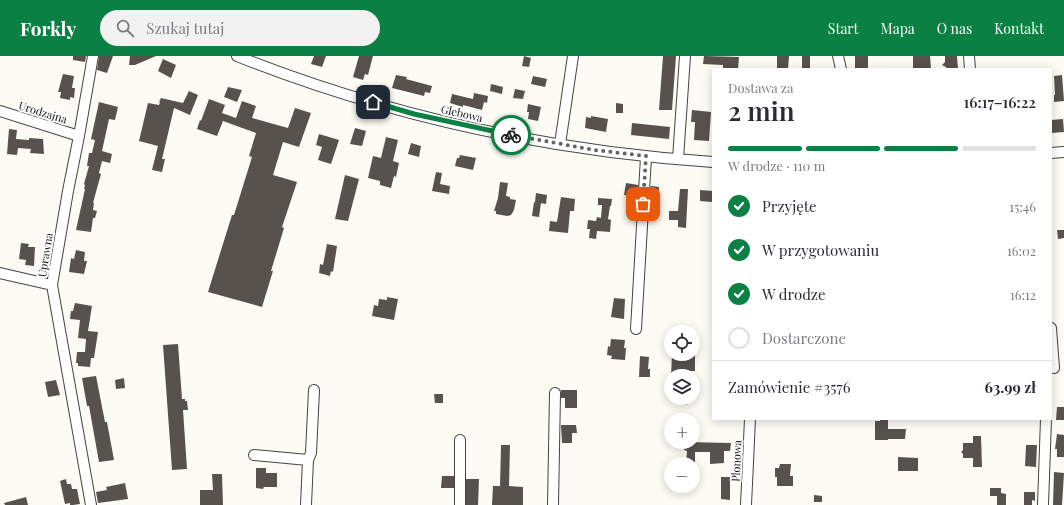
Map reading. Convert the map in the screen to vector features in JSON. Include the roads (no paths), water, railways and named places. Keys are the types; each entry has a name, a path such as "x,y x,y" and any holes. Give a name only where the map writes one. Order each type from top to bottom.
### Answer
{"street":[{"name":"Uprawna","path":"91,505 52,285 93,56"},
{"name":"Glebowa","path":"237,56 298,79 400,110 490,132 560,144 646,156 712,162"},
{"path":"560,144 573,56"},
{"path":"678,159 685,56"},
{"path":"838,56 841,68"},
{"path":"969,56 970,68"},
{"name":"Urodzajna","path":"0,111 79,136"},
{"path":"1052,153 1064,152"},
{"path":"636,329 646,156"},
{"path":"0,273 52,285"},
{"path":"1052,341 1054,368"},
{"path":"306,505 308,460 311,453 314,390"},
{"path":"553,505 555,393"},
{"name":"Plonowa","path":"746,505 750,420"},
{"path":"1043,505 1046,420"},
{"path":"460,440 460,505"},
{"path":"254,455 308,460"}]}
